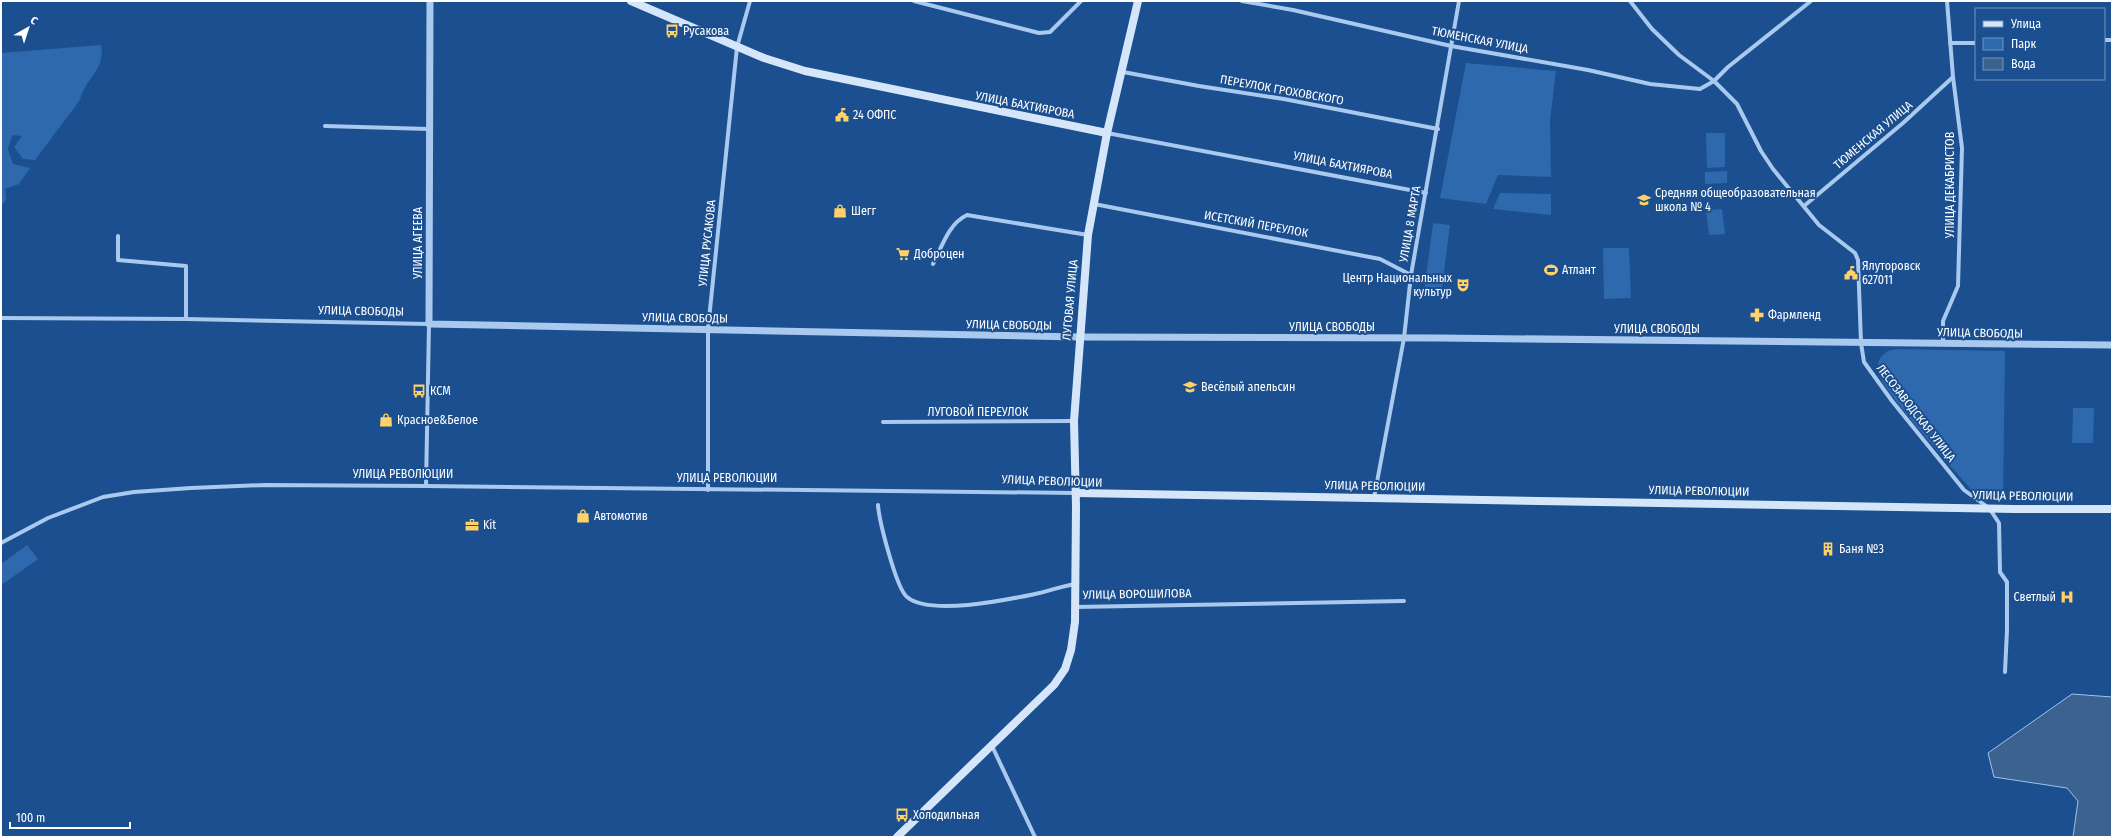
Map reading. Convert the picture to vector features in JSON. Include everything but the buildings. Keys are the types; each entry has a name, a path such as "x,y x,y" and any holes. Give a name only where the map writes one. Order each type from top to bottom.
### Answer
{"main road":[{"name":"УЛИЦА БАХТИЯРОВА","path":"631,1 764,58 805,71 1107,133"},
{"name":"ЛУГОВАЯ УЛИЦА","path":"1075,607 1076,493 1074,421 1079,337 1088,235 1107,133 1123,72 1138,1"},
{"name":"УЛИЦА РЕВОЛЮЦИИ","path":"1076,493 2112,509"},
{"name":"УЛИЦА ВОРОШИЛОВА","path":"897,837 1054,685 1065,669 1071,650 1075,607"}],"street":[{"name":"УЛИЦА АГЕЕВА","path":"426,486 429,324 430,1"},
{"name":"УЛИЦА РУСАКОВА","path":"708,490 708,329 737,47 750,1"},
{"path":"914,1 1039,33 1050,32 1081,1"},
{"name":"ТЮМЕНСКАЯ УЛИЦА","path":"1242,1 1293,10 1451,46 1588,70 1650,84 1700,89 1714,82"},
{"name":"УЛИЦА 8 МАРТА","path":"1374,498 1404,338 1411,275 1438,129 1459,1"},
{"name":"ЛЕСОЗАВОДСКАЯ УЛИЦА","path":"1630,1 1652,29 1679,55 1714,82 1737,104 1761,151 1819,225 1856,253 1858,260 1861,344 1864,362 1892,401 1964,490 1971,497 1989,508 1999,523 2000,572 2007,582 2005,672"},
{"path":"1714,82 1728,67 1810,1"},
{"name":"УЛИЦА ДЕКАБРИСТОВ","path":"1943,343 1943,321 1958,286 1962,148 1952,77 1947,1"},
{"path":"1950,44 1975,43"},
{"name":"ПЕРЕУЛОК ГРОХОВСКОГО","path":"1123,72 1199,86 1284,99 1438,129"},
{"name":"ТЮМЕНСКАЯ УЛИЦА","path":"1804,206 1903,123 1952,77"},
{"path":"325,126 429,129"},
{"name":"УЛИЦА БАХТИЯРОВА","path":"1107,133 1426,193"},
{"name":"ИСЕТСКИЙ ПЕРЕУЛОК","path":"1094,204 1380,259 1411,275"},
{"path":"933,264 952,226 958,219 967,215 1088,235"},
{"path":"118,236 118,260 186,266 186,319"},
{"name":"УЛИЦА СВОБОДЫ","path":"1,318 186,319 1079,337 1757,340 1861,344 1943,343 2112,345"},
{"name":"ЛУГОВОЙ ПЕРЕУЛОК","path":"883,422 1074,421"},
{"name":"УЛИЦА РЕВОЛЮЦИИ","path":"1,543 48,518 103,497 134,492 191,488 266,485 1076,493"},
{"path":"878,505 889,556 906,596 919,603 936,606 995,602 1076,584"},
{"name":"УЛИЦА ВОРОШИЛОВА","path":"1075,607 1404,601"},
{"path":"992,746 1035,837"}],"green space":[{"path":"101,45 101,61 86,86 80,100 35,160 23,159 14,147 22,136 12,135 8,149 13,164 30,168 19,184 5,189 6,200 1,206 1,53"},
{"path":"1466,63 1556,71 1550,120 1551,177 1498,175 1486,204 1440,198"},
{"path":"1706,133 1725,133 1725,167 1707,168"},
{"path":"1727,171 1727,183 1705,184 1705,172"},
{"path":"1500,193 1551,194 1551,215 1493,209"},
{"path":"1722,209 1725,234 1709,235 1706,210"},
{"path":"1433,223 1450,225 1441,295 1424,293"},
{"path":"1603,248 1629,248 1631,298 1604,299"},
{"path":"1891,350 2005,351 2003,501 1984,498 1971,489 1891,394 1878,372 1878,363 1881,356"},
{"path":"2073,408 2094,408 2093,443 2072,443"},
{"path":"27,545 38,559 3,584 1,581 1,564"}],"water":[{"path":"2072,694 2112,697 2112,837 2073,837 2078,801 2067,788 1994,777 1988,753"}],"place":[{"name":"Русакова","path":"672,31"},
{"name":"24 ОФПС","path":"842,115"},
{"name":"Средняя общеобразовательная школа № 4","path":"1644,200"},
{"name":"Шегг","path":"840,211"},
{"name":"Доброцен","path":"903,254"},
{"name":"Атлант","path":"1551,270"},
{"name":"Ялуторовск 627011","path":"1851,273"},
{"name":"Центр Национальных культур","path":"1463,285"},
{"name":"Фармленд","path":"1757,315"},
{"name":"Весёлый апельсин","path":"1190,387"},
{"name":"КСМ","path":"419,391"},
{"name":"Красное&Белое","path":"386,420"},
{"name":"Автомотив","path":"583,516"},
{"name":"Kit","path":"472,525"},
{"name":"Баня №3","path":"1828,549"},
{"name":"Светлый","path":"2067,597"},
{"name":"Холодильная","path":"902,815"}]}
